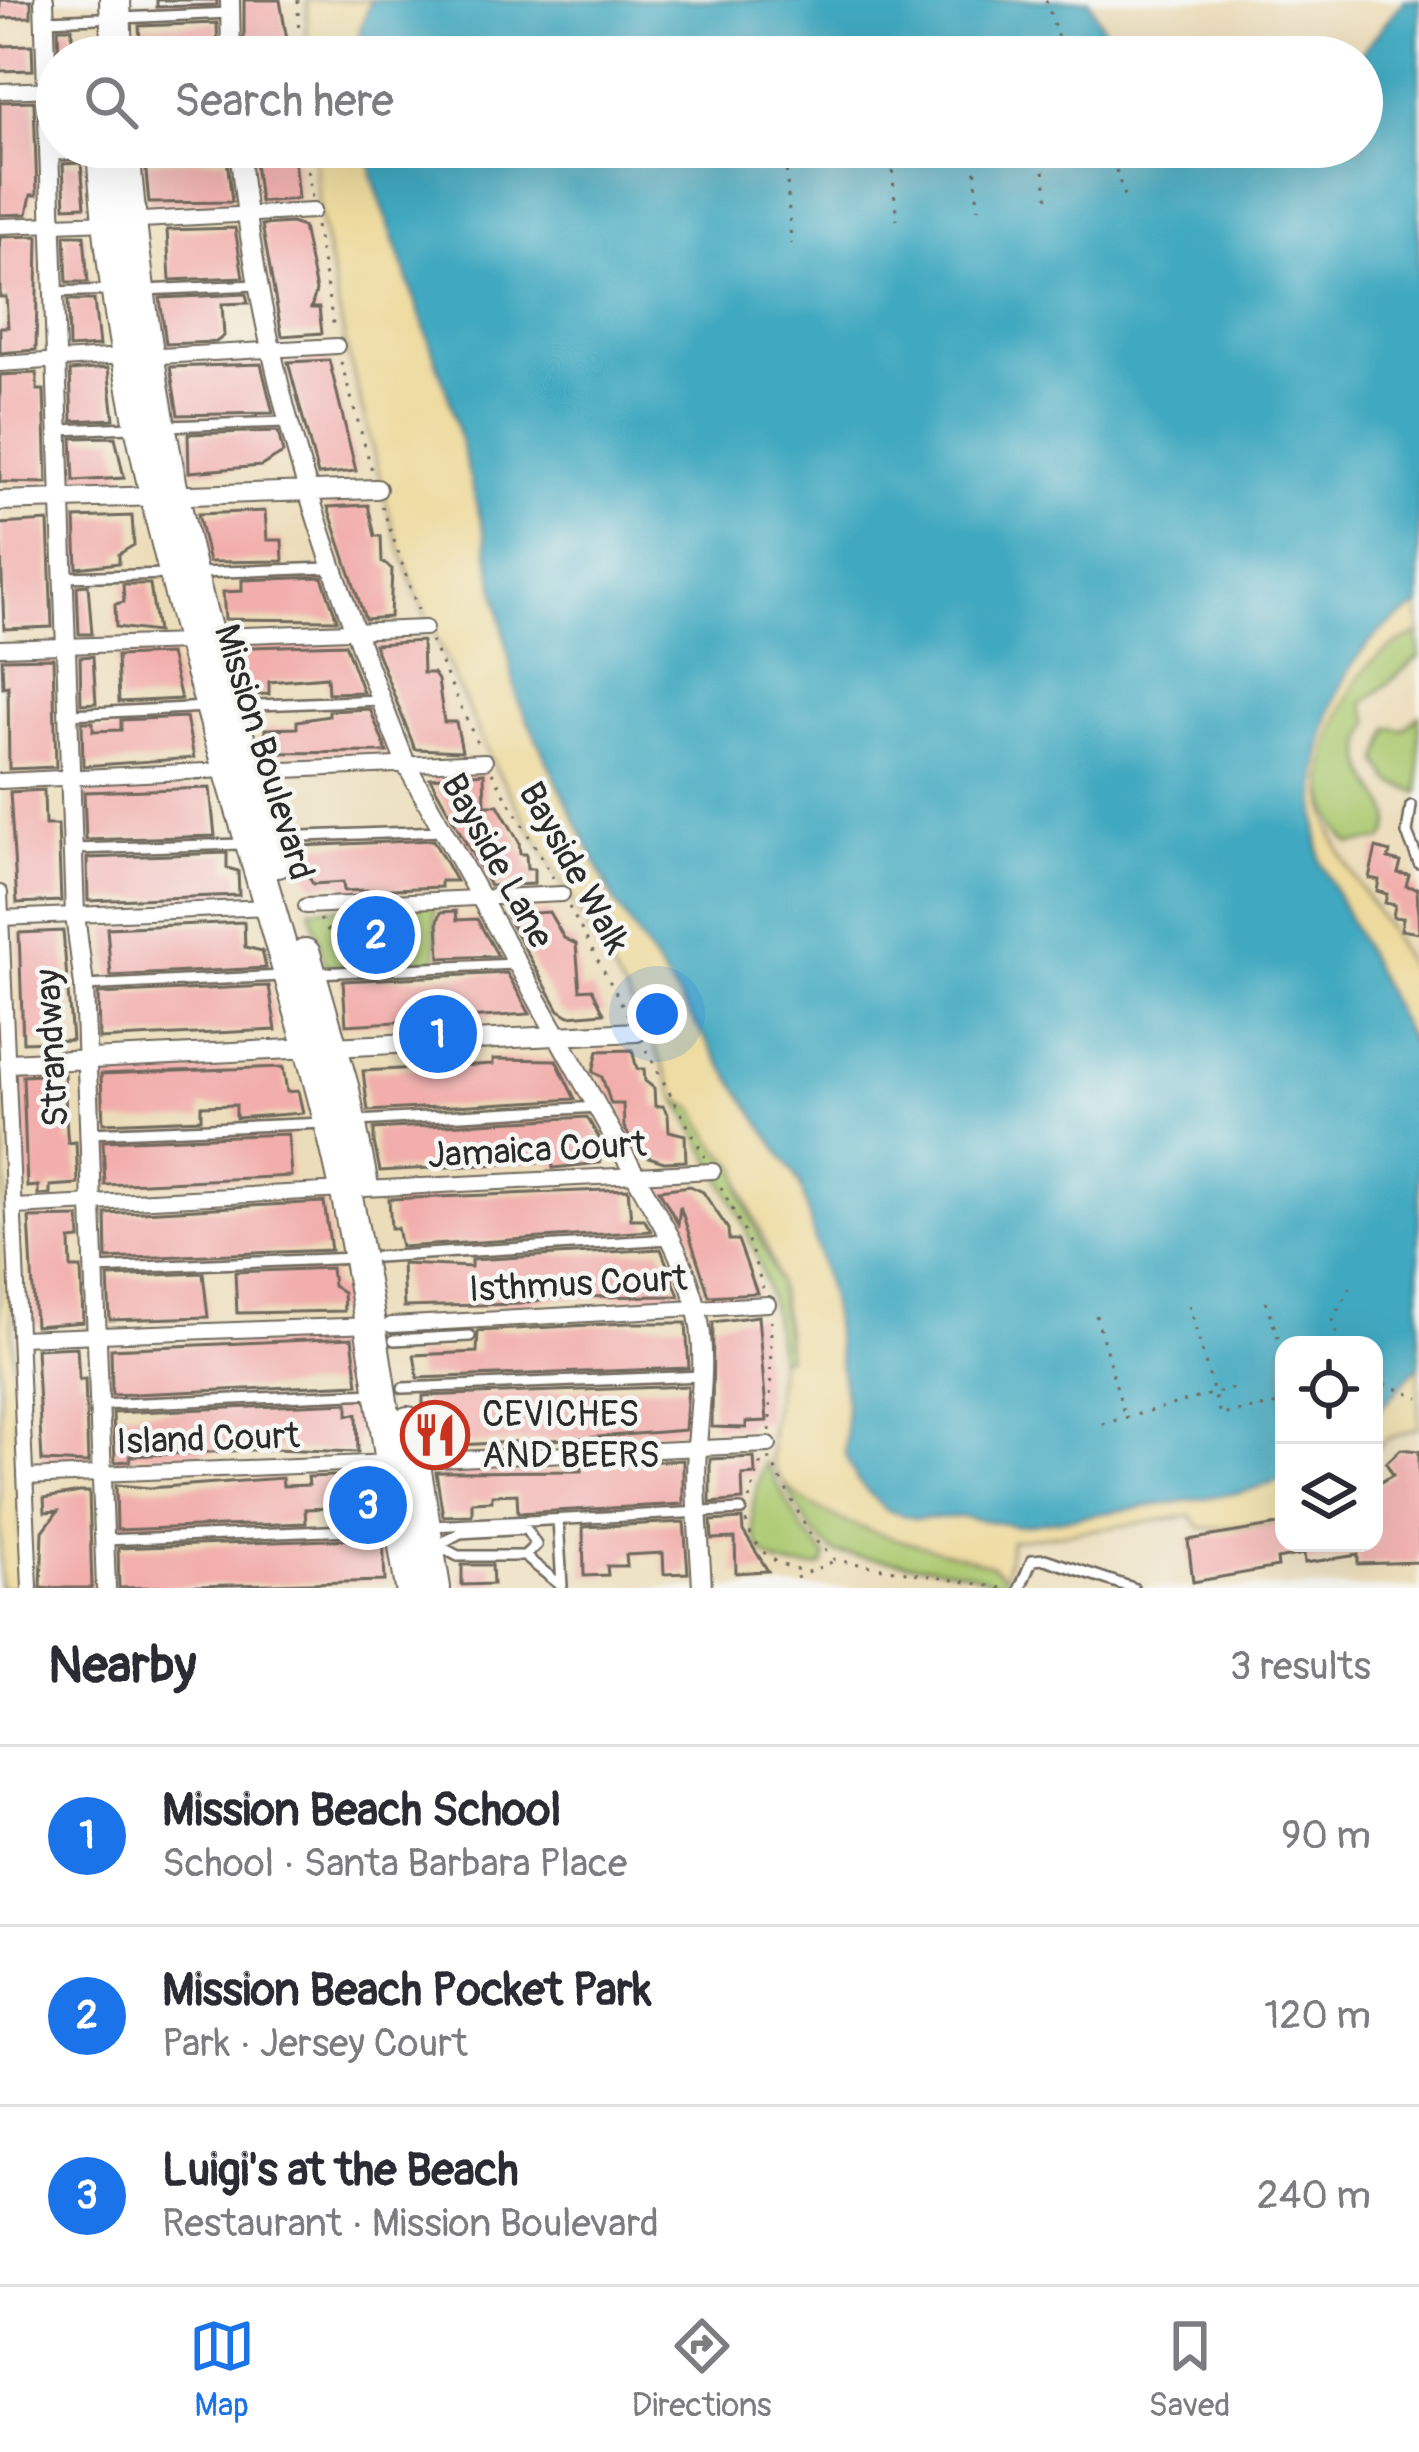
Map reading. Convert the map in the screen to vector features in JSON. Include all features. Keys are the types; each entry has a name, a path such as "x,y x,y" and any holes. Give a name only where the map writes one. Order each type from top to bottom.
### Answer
{"main road":[{"name":"Mission Boulevard","path":"112,168 109,222 127,290 123,356 148,427"},
{"name":"Mission Boulevard","path":"115,168 148,427 218,707 341,1122 386,1330 404,1461 435,1588"},
{"name":"Mission Boulevard","path":"182,573 188,642 218,707 226,770 261,840 270,907 300,975"},
{"name":"Mission Boulevard","path":"411,1588 424,1537"}],"street":[{"path":"0,91 36,90"},
{"name":"Strandway","path":"48,168 75,915 84,986 106,1588"},
{"name":"Bayside Lane","path":"241,168 257,285 286,422 328,568 380,700 406,764 671,1239 699,1306 706,1376 697,1447 702,1588"},
{"path":"141,220 313,211"},
{"path":"0,226 109,222"},
{"path":"160,356 337,346"},
{"path":"0,364 123,356"},
{"path":"0,501 377,489"},
{"path":"220,636 424,628"},
{"path":"0,648 188,642"},
{"path":"262,771 485,761"},
{"path":"0,782 226,770"},
{"path":"0,893 30,1588"},
{"path":"311,906 562,894"},
{"path":"1,918 270,907"},
{"path":"9,1064 637,1032"},
{"name":"Jamaica Court","path":"15,1207 713,1171"},
{"name":"Isthmus Court","path":"19,1338 386,1330 768,1304"},
{"name":"Island Court","path":"25,1478 769,1444"}],"lane":[{"path":"45,10 230,7"},
{"path":"51,292 257,285"},
{"path":"60,430 286,422"},
{"path":"65,577 328,568"},
{"path":"70,714 380,700"},
{"path":"1411,806 1407,832 1419,863"},
{"path":"74,850 442,831"},
{"path":"84,986 515,964"},
{"path":"90,1133 598,1106"},
{"path":"96,1269 671,1239"},
{"path":"386,1330 470,1336"},
{"path":"98,1405 706,1376"},
{"path":"424,1537 559,1520 741,1510"},
{"path":"559,1520 562,1587"},
{"path":"104,1540 424,1537 526,1529 536,1545 524,1556"},
{"path":"424,1537 458,1556 524,1556 562,1587"},
{"path":"1021,1588 1032,1561 1045,1559 1132,1588"}],"path":[{"path":"298,0 298,36"},
{"path":"1046,0 1057,36"},
{"name":"Bayside Walk","path":"308,168 337,346 377,489 424,628 485,761 746,1237 768,1304 774,1343 768,1462 811,1536 836,1560"},
{"path":"785,168 790,244"},
{"path":"892,168 897,220"},
{"path":"975,168 978,209"},
{"path":"1044,168 1048,201"},
{"path":"1115,168 1124,196"},
{"path":"311,906 337,943 374,949 401,935 416,901"},
{"path":"1337,1336 1333,1319 1350,1288"},
{"path":"1266,1301 1277,1336"},
{"path":"1189,1305 1220,1415 1275,1404"},
{"path":"1096,1315 1125,1418"},
{"path":"1383,1383 1419,1397"},
{"path":"1102,1424 1234,1388"},
{"path":"769,1444 749,1499 748,1529 772,1560 816,1573"},
{"path":"796,1578 816,1573 836,1560 1002,1588"}],"green space":[{"path":"1419,634 1419,657 1363,704 1371,722 1364,762 1390,826 1383,840 1351,844 1335,824 1326,799 1327,742 1335,714 1364,665 1387,646"},
{"path":"1419,715 1419,793 1391,782 1379,762 1389,728 1404,730"},
{"path":"434,903 437,961 326,966 310,909"},
{"path":"677,1099 694,1108 717,1147 738,1167 741,1193 778,1282 787,1356 779,1360 775,1324 756,1256 729,1193"},
{"path":"765,1462 804,1532 826,1556 823,1566 777,1562 756,1539 754,1503"},
{"path":"787,1489 847,1521 991,1565 1005,1577 1001,1585 966,1572 835,1553 814,1534"}],"sand":[{"path":"307,0 371,0 358,36 307,36"},
{"path":"316,168 371,168 742,1072 812,1210 1275,1467 1275,1524 1201,1529 1191,1516 1011,1541 1005,1577 991,1565 902,1541 834,1516 784,1483 772,1461 771,1439 779,1360 787,1356 782,1302 738,1167 717,1147 694,1108 677,1099 650,1036 493,764 417,596 392,525 345,342 319,210"},
{"path":"1419,587 1419,634 1378,656 1353,687 1326,758 1324,795 1344,859 1417,987 1419,1051 1372,978 1306,836 1325,656"},
{"path":"0,1050 23,1588 0,1588"},
{"path":"1419,1315 1419,1428 1383,1443 1383,1377"}],"water":[{"path":"371,0 1089,0 1108,36 358,36"},
{"path":"1404,0 1419,0 1419,607 1386,627 1342,683 1321,752 1317,825 1320,861 1419,1058 1419,1365 1383,1406 1383,1336 1275,1336 1275,1483 1244,1492 1018,1526 963,1517 916,1519 885,1510 857,1480 845,1455 846,1403 830,1300 800,1183 613,899 517,698 485,537 450,401 371,168 1383,168 1383,36 1375,36"}],"building":[{"path":"0,0 31,0 31,17 0,18"},
{"path":"157,0 217,0 217,5 157,7"},
{"path":"244,0 280,0 286,36 244,36"},
{"path":"217,23 217,36 140,36 139,26"},
{"path":"58,28 72,28 72,36 58,36"},
{"path":"32,45 33,70 0,71 0,46"},
{"path":"34,101 37,195 31,195 27,214 0,215 0,102"},
{"path":"63,168 81,168 85,206 65,207"},
{"path":"146,168 228,168 232,202 149,203"},
{"path":"256,168 295,168 298,199 260,202"},
{"path":"262,225 303,227 316,291 311,308 319,308 322,333 282,336"},
{"path":"235,228 243,277 170,280 167,230"},
{"path":"65,235 84,235 88,282 67,282"},
{"path":"38,236 36,350 0,353 0,327 8,327 6,297 0,297 0,237"},
{"path":"246,294 248,303 222,304 224,336 216,342 166,344 160,298"},
{"path":"68,300 94,300 99,346 69,348"},
{"path":"329,360 356,471 318,475 288,362"},
{"path":"261,364 273,413 178,415 170,367"},
{"path":"108,368 114,419 72,421 70,371"},
{"path":"37,373 37,390 44,390 47,483 0,482 0,375"},
{"path":"278,431 283,453 261,466 189,472 188,434"},
{"path":"115,437 124,478 74,481 72,438"},
{"path":"368,505 375,536 381,536 382,562 392,569 390,617 365,619 328,507"},
{"path":"265,511 267,540 282,540 283,561 209,562 198,514"},
{"path":"132,516 134,545 119,554 119,563 77,568 75,518"},
{"path":"48,521 52,627 4,629 0,524"},
{"path":"322,577 337,620 225,619 223,592 242,591 242,580"},
{"path":"123,584 150,584 157,632 116,627 115,604 124,602"},
{"path":"88,585 92,634 79,634 77,586"},
{"path":"422,641 423,673 433,673 438,680 444,722 456,722 462,751 415,749 374,644"},
{"path":"345,644 363,692 328,693 327,677 269,682 269,694 246,695 233,653 252,647"},
{"path":"170,654 181,699 119,702 117,656"},
{"path":"93,656 96,703 81,704 80,657"},
{"path":"53,658 56,767 9,769 8,686 3,687 2,659"},
{"path":"370,709 387,752 265,753 265,729 297,728 297,721 329,716 329,711"},
{"path":"186,717 194,758 83,766 82,722 93,722 93,731 121,730 121,720"},
{"path":"484,773 485,805 498,805 519,842 520,854 526,854 527,869 534,869 534,884 490,886 430,778"},
{"path":"210,788 215,836 86,840 84,792"},
{"path":"44,790 45,825 58,825 61,901 17,903 10,792"},
{"path":"433,840 456,881 441,881 441,887 344,891 343,882 313,884 301,864 300,846"},
{"path":"1376,848 1390,852 1388,859 1401,862 1398,873 1409,875 1406,886 1417,888 1419,933 1401,930 1403,918 1393,917 1395,905 1385,903 1387,894 1377,891 1379,880 1369,878"},
{"path":"227,853 227,868 238,871 239,895 88,901 87,858"},
{"path":"456,911 457,920 477,919 498,956 440,958 441,912"},
{"path":"549,912 564,938 576,944 580,990 592,989 604,1013 569,1016 559,1010 506,915"},
{"path":"389,917 401,920 419,943 402,957 385,935 383,922"},
{"path":"244,922 245,947 262,951 266,968 111,976 107,928"},
{"path":"63,931 72,1040 23,1042 19,933"},
{"path":"507,973 530,1014 346,1025 343,981"},
{"path":"269,986 276,1030 99,1039 98,994"},
{"path":"632,1050 637,1069 644,1069 645,1081 654,1088 655,1106 663,1106 668,1115 669,1131 685,1135 686,1161 664,1162 639,1154 624,1127 623,1104 611,1104 602,1077 593,1072 598,1051"},
{"path":"493,1059 556,1060 575,1099 368,1111 363,1071 493,1064"},
{"path":"283,1067 287,1092 298,1091 303,1113 236,1118 236,1105 201,1106 201,1119 103,1123 101,1074"},
{"path":"64,1074 68,1143 76,1142 78,1184 50,1186 50,1194 38,1195 38,1186 27,1187 23,1076"},
{"path":"587,1117 599,1138 600,1163 553,1168 552,1161 380,1171 374,1142 374,1129"},
{"path":"288,1134 291,1176 105,1185 103,1141"},
{"path":"690,1186 703,1192 728,1229 729,1240 738,1240 757,1293 709,1296 680,1206 678,1224 659,1190"},
{"path":"628,1189 631,1219 644,1219 651,1231 401,1247 397,1228 391,1228 389,1199"},
{"path":"324,1202 331,1250 107,1259 106,1214"},
{"path":"79,1217 80,1239 70,1240 71,1268 81,1268 83,1322 35,1326 29,1218"},
{"path":"661,1249 679,1296 556,1297 520,1304 404,1307 402,1264 471,1267 471,1260"},
{"path":"331,1268 333,1286 343,1292 344,1311 237,1313 235,1272"},
{"path":"203,1273 208,1317 110,1320 108,1277"},
{"path":"758,1316 767,1421 746,1422 746,1428 712,1427 713,1322"},
{"path":"686,1323 689,1368 418,1378 414,1355 477,1352 478,1331"},
{"path":"352,1338 358,1384 112,1395 111,1349"},
{"path":"77,1347 79,1380 85,1379 88,1463 42,1461 36,1349"},
{"path":"688,1386 685,1430 441,1446 431,1443 423,1409 423,1396"},
{"path":"348,1403 348,1415 357,1414 358,1452 271,1449 130,1456 130,1461 115,1462 113,1413"},
{"path":"1401,1449 1419,1451 1419,1562 1358,1564 1358,1555 1305,1563 1304,1554 1277,1559 1278,1567 1193,1582 1188,1540 1275,1526 1275,1552 1383,1552 1383,1481 1393,1475 1386,1463"},
{"path":"754,1457 755,1474 742,1475 743,1500 710,1503 710,1459"},
{"path":"683,1460 683,1504 518,1513 517,1494 492,1495 492,1501 472,1502 472,1515 443,1516 436,1472 582,1471 582,1465"},
{"path":"373,1475 380,1520 334,1522 333,1508 305,1509 306,1523 117,1530 116,1485 150,1488 282,1478 283,1486 309,1485 308,1477"},
{"path":"89,1492 92,1588 41,1588 43,1531 58,1511 45,1512 44,1498"},
{"path":"742,1519 743,1531 768,1571 736,1573 735,1538 712,1539 711,1521"},
{"path":"684,1522 688,1573 664,1574 663,1553 626,1555 627,1566 607,1566 608,1575 584,1576 583,1527"},
{"path":"383,1538 385,1581 119,1588 118,1548"},
{"path":"462,1565 492,1565 493,1584 462,1585"}],"place":[{"name":"Mission Beach Pocket Park","path":"376,935"},
{"name":"Mission Beach School","path":"438,1034"},
{"name":"CEVICHES AND BEERS","path":"435,1435"},
{"name":"Luigi's at the Beach","path":"368,1505"}]}
